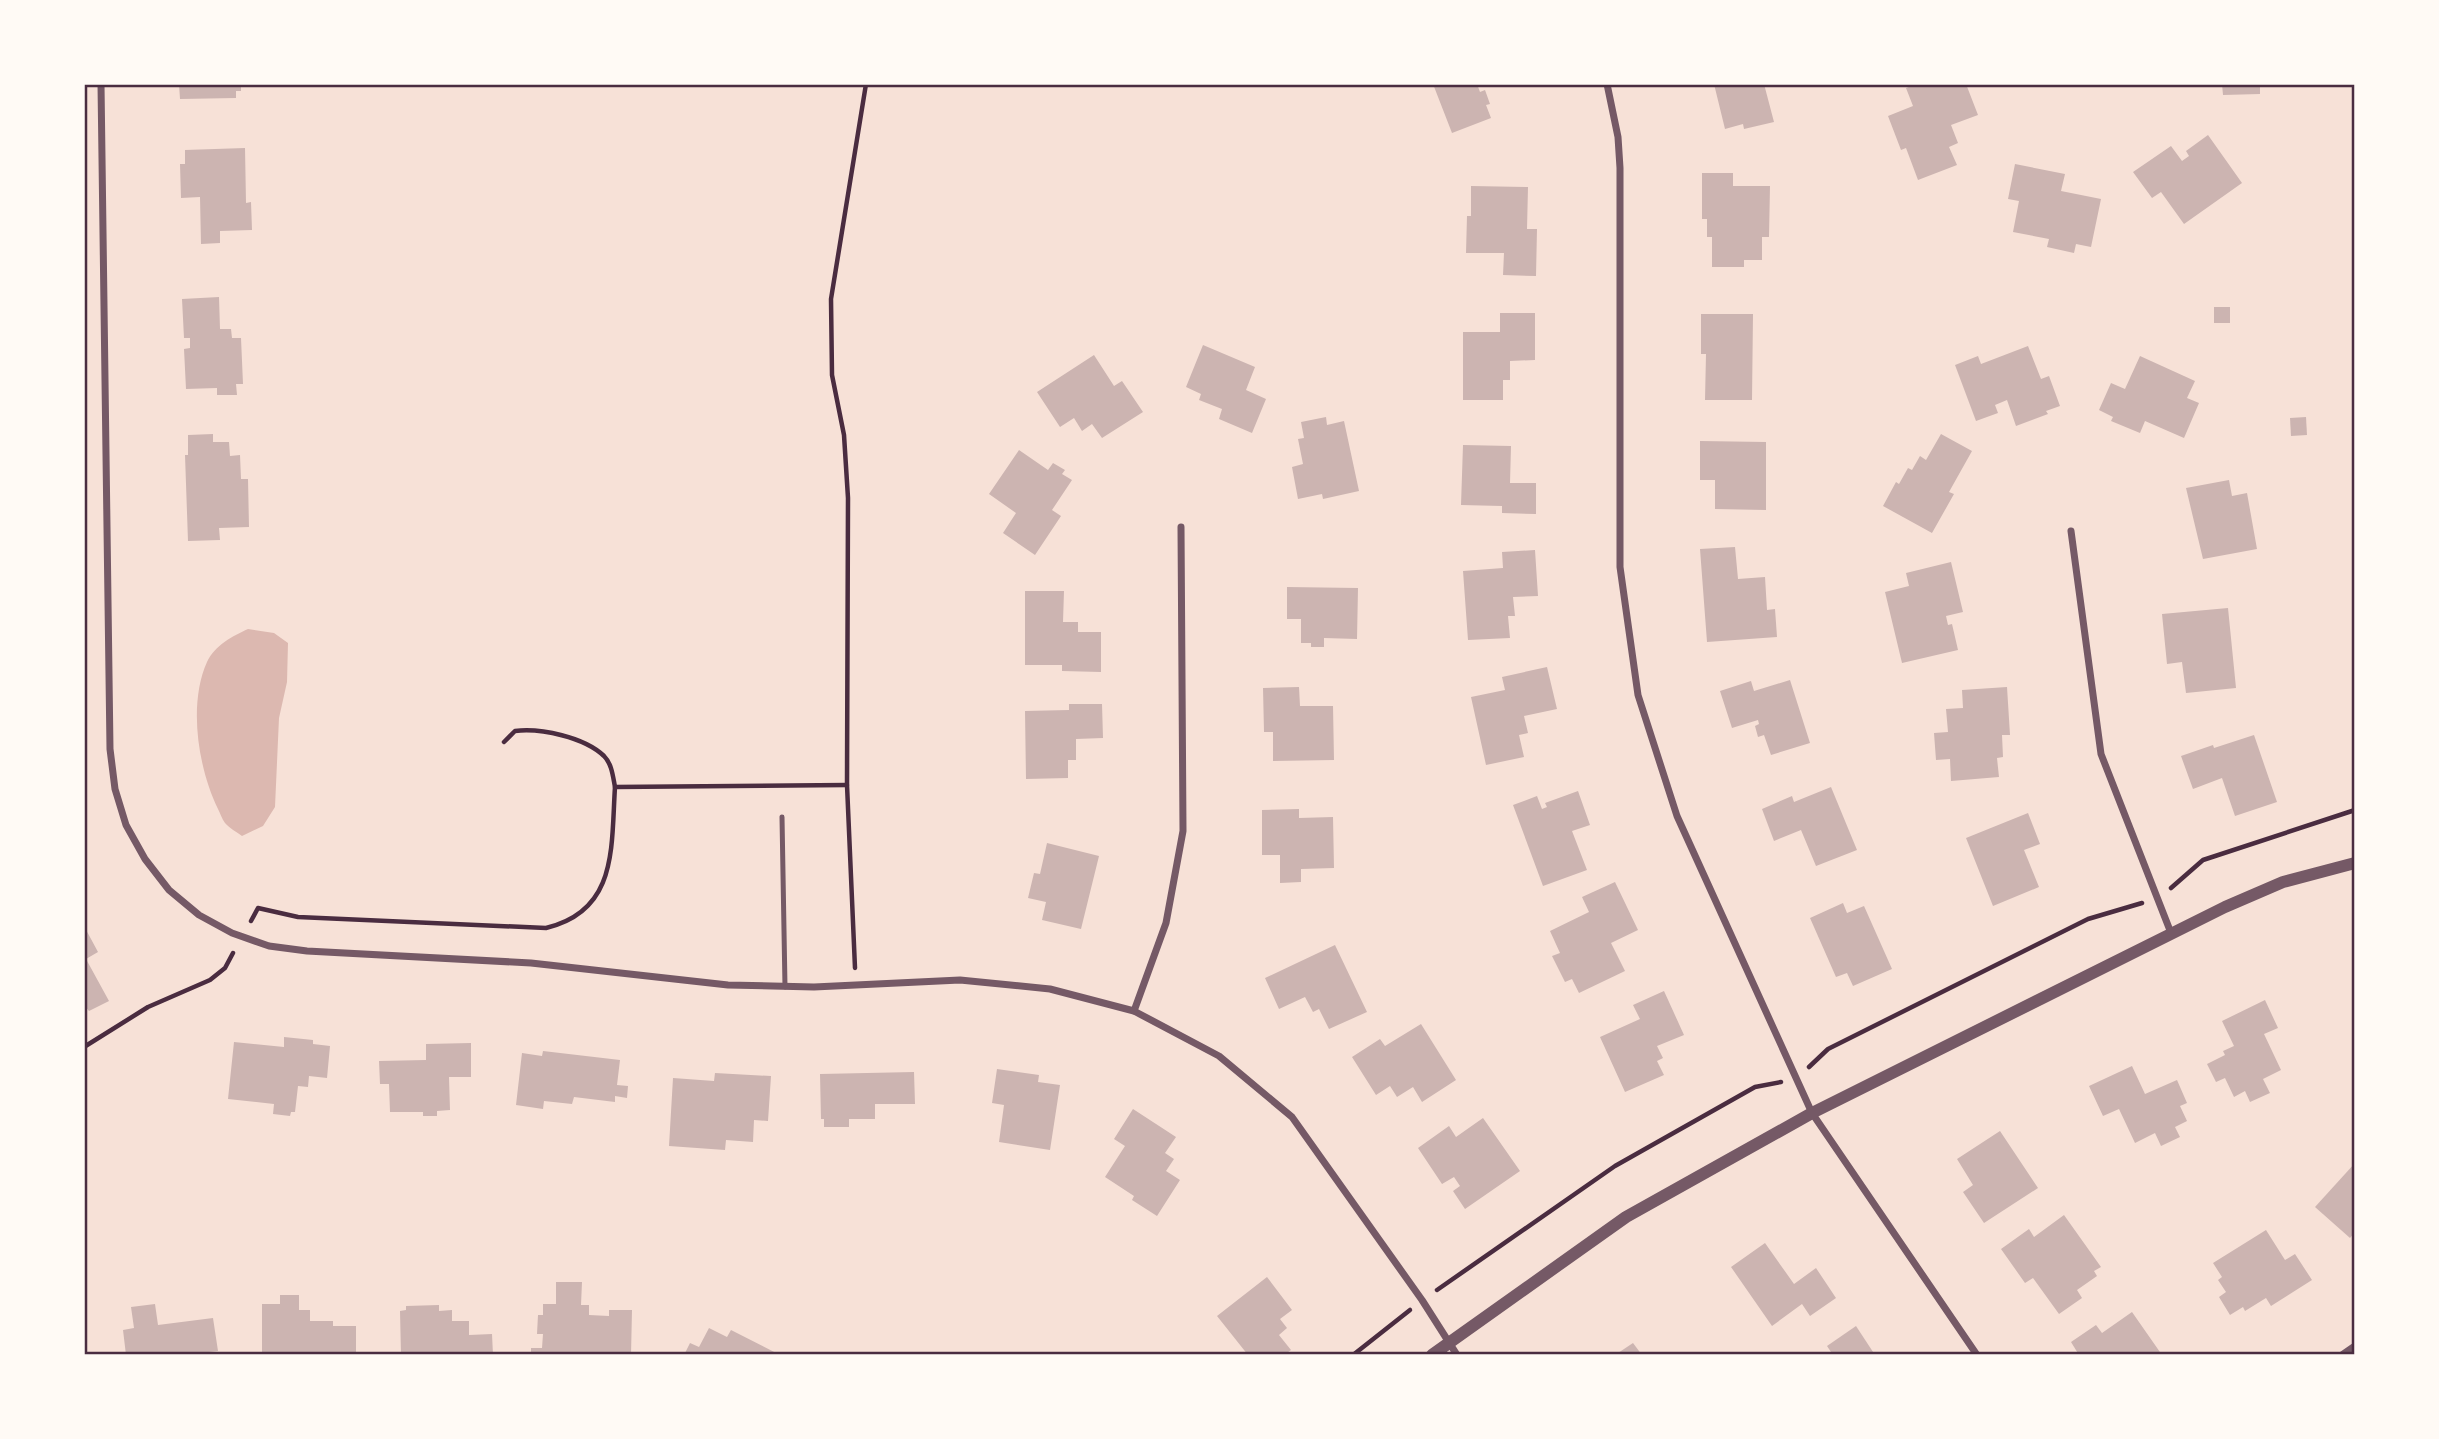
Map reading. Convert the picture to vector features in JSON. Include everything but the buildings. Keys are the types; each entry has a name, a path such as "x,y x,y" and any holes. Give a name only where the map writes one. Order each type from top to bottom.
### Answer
{"street":[{"path":"100,84 110,749 115,789 127,825 145,859 169,890 199,915 242,936 270,946 307,951 531,963 728,985 785,987 960,980 1049,989 1134,1011 1219,1056 1292,1117 1422,1300 1457,1355"},
{"path":"1607,84 1618,137 1620,168 1620,567 1637,695 1677,816 1812,1113 1976,1355"},
{"path":"1134,1011 1166,923 1182,831 1181,527"},
{"path":"2071,531 2101,754 2171,933"},
{"path":"1432,1355 1626,1217 1812,1113 2171,933 2283,882 2355,863"},
{"path":"2342,1355 2355,1346"}],"lane":[{"path":"782,817 785,987"}],"path":[{"path":"855,985 847,785 848,498 844,435 832,375 830,334 831,299 866,84"},
{"path":"84,1047 148,1007 209,980 225,968 258,908 298,917 546,928 579,916 595,901 610,866 615,787 606,758 584,744 545,731 515,731 504,742"},
{"path":"615,787 847,785"},
{"path":"1353,1355 1422,1300 1615,1166 1755,1087 1796,1079 1828,1049 2088,919 2129,909 2156,898 2182,881 2203,860 2355,810"}],"shaded area":[{"path":"248,629 274,633 288,643 287,682 279,718 275,807 263,826 242,836 225,823 211,793 201,756 197,716 201,679 210,656 225,642"}]}
